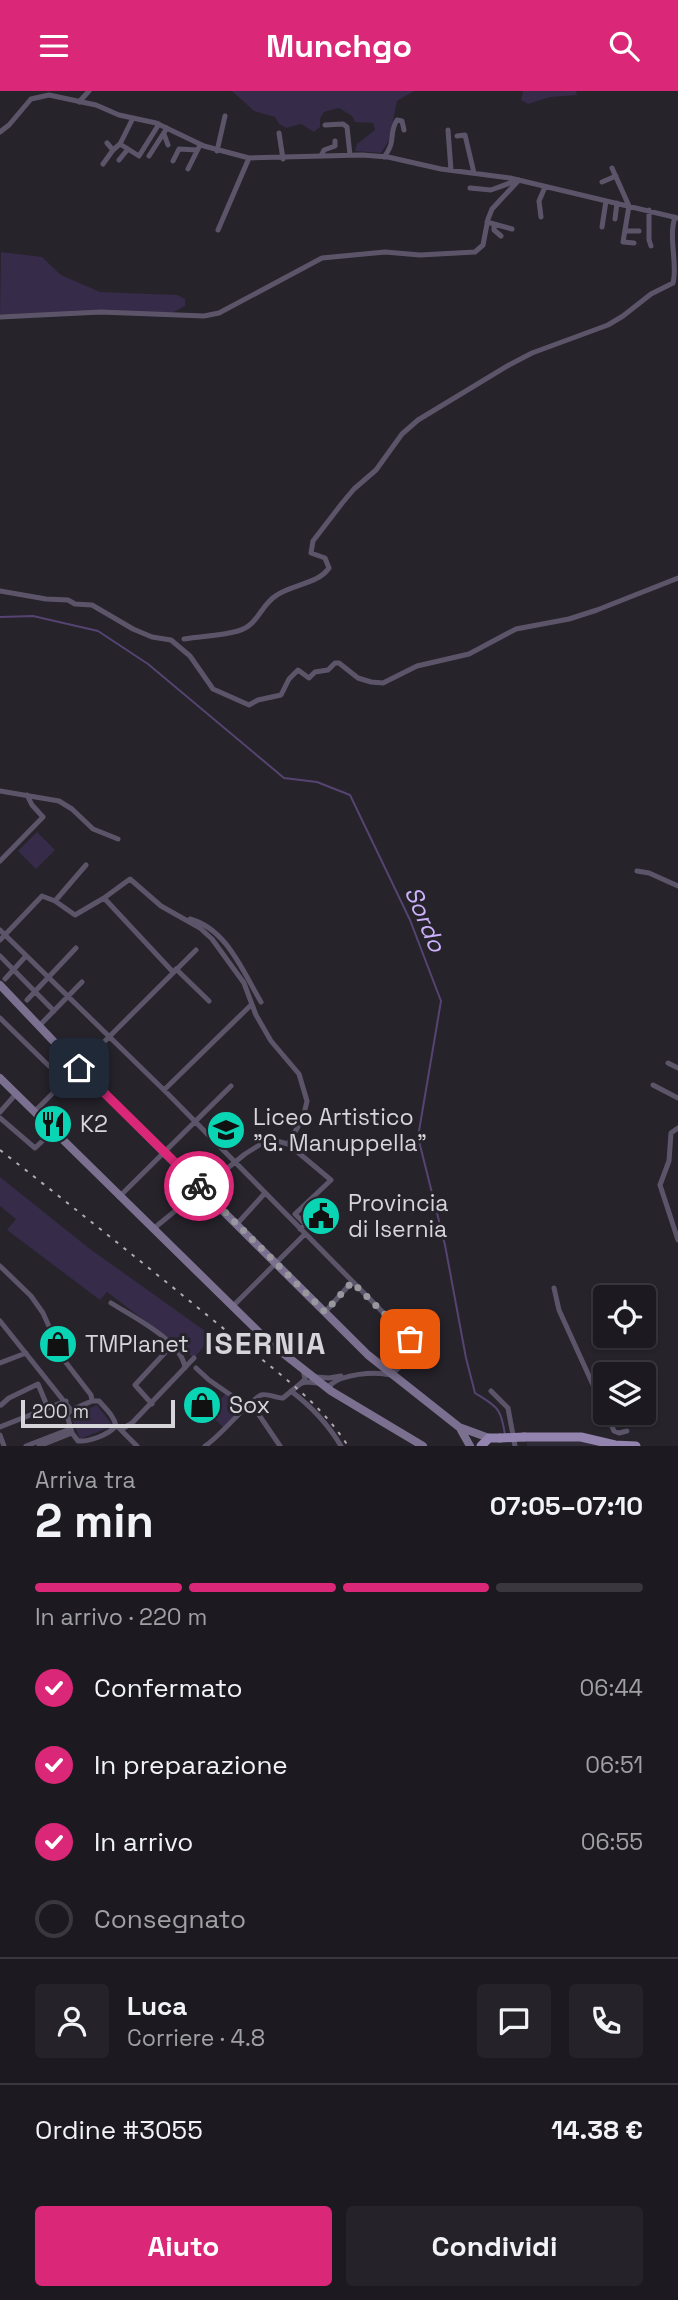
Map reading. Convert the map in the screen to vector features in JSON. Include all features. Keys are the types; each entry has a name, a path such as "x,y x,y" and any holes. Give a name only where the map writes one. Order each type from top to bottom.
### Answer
{"main road":[{"path":"3,988 79,1068 368,1355 459,1427 489,1438 581,1437 636,1446"},
{"path":"0,1078 270,1343 331,1391 423,1446"},
{"path":"459,1427 470,1446"},
{"path":"481,1446 489,1438"}],"street":[{"path":"66,99 71,91"},
{"path":"79,102 89,91"},
{"path":"0,132 34,97 49,95 96,105 115,114 159,124 197,148"},
{"path":"217,151 225,116"},
{"path":"103,164 120,143 133,118"},
{"path":"384,157 393,144 397,120 402,121 404,129"},
{"path":"120,143 139,156 159,124"},
{"path":"325,125 343,124 347,127 351,155"},
{"path":"149,156 167,128"},
{"path":"447,130 451,170"},
{"path":"279,133 283,159"},
{"path":"163,134 168,145"},
{"path":"457,136 465,135 474,173"},
{"path":"321,156 324,150 335,146 335,141"},
{"path":"107,143 113,150"},
{"path":"190,159 197,148"},
{"path":"188,169 197,148"},
{"path":"173,161 179,149 197,148 249,158 351,155 384,157 519,180 617,206 629,206 677,218 673,227 677,285 650,294 623,316 592,332 569,338 509,365 418,420 402,434 376,470 354,489 313,541 311,553 325,558 330,568 326,572 300,587 276,596 267,603 256,622 242,629 184,639"},
{"path":"119,160 128,149"},
{"path":"441,156 449,160"},
{"path":"218,230 249,158"},
{"path":"612,168 629,206 623,242 634,243"},
{"path":"602,183 616,176"},
{"path":"481,195 519,180"},
{"path":"0,317 101,312 209,316 278,283 322,258 384,252 420,255 475,251 483,245 487,222 497,203 519,180"},
{"path":"541,217 539,201 545,187"},
{"path":"470,188 491,190"},
{"path":"602,227 606,201"},
{"path":"608,213 617,206"},
{"path":"615,219 617,206"},
{"path":"649,210 651,246"},
{"path":"487,222 512,229"},
{"path":"494,224 494,230 500,236"},
{"path":"625,231 639,231"},
{"path":"665,245 674,241"},
{"path":"0,591 92,605 152,638 171,640 190,656 212,689 249,705 281,695 289,679 298,670 309,678 315,672 328,670 335,663 339,663 358,678 371,683 383,683 417,666 469,654 516,629 569,619 678,577"},
{"path":"0,791 59,801 93,829 118,839"},
{"path":"0,861 43,817 32,806 27,795"},
{"path":"55,901 86,865"},
{"path":"638,871 649,873 678,887"},
{"path":"288,1143 303,1118 307,1101 304,1085 299,1074 280,1053 261,1025 244,983 212,939 187,919 162,906 130,879 75,915 47,897 38,899 2,935 110,1036 418,1349 391,1375 379,1373 339,1380 330,1385 331,1391"},
{"path":"104,898 209,1002"},
{"path":"187,919 192,919 215,932 225,942 261,1002"},
{"path":"27,1000 76,948"},
{"path":"34,1112 196,950"},
{"path":"0,956 54,1011"},
{"path":"3,988 13,969 26,956"},
{"path":"39,1025 82,982"},
{"path":"164,1090 251,1005"},
{"path":"0,1018 49,1066 64,1052"},
{"path":"668,1063 678,1068"},
{"path":"653,1085 678,1098"},
{"path":"120,1196 231,1086"},
{"path":"0,1112 16,1094"},
{"path":"0,1118 35,1148 53,1131"},
{"path":"678,1128 671,1133 669,1161 660,1185 678,1240"},
{"path":"153,1230 236,1162 269,1139 288,1143 331,1180 295,1214 305,1224 303,1232 233,1306"},
{"path":"237,1224 265,1193"},
{"path":"0,1266 31,1296 43,1313 64,1360 91,1395 92,1401"},
{"path":"325,1312 352,1282"},
{"path":"554,1288 559,1310 614,1431 627,1431"},
{"path":"111,1303 173,1344 184,1360 185,1368"},
{"path":"0,1321 71,1410"},
{"path":"152,1404 135,1385 173,1344"},
{"path":"0,1363 26,1353"},
{"path":"205,1446 262,1395 283,1398 305,1379 306,1373 329,1378 372,1370 374,1363 368,1355"},
{"path":"137,1446 119,1428 99,1401 92,1401 71,1410 67,1415 75,1439 83,1442 113,1431 119,1428 132,1423 194,1359"},
{"path":"196,1368 217,1386 250,1405 280,1446"},
{"path":"1,1405 9,1398 38,1384 48,1408"},
{"path":"300,1384 322,1384"},
{"path":"291,1391 329,1426 341,1446"},
{"path":"491,1391 508,1408 515,1446"},
{"path":"0,1427 65,1401"},
{"path":"26,1446 71,1431"},
{"path":"39,1446 71,1431"},
{"path":"0,1435 4,1446"}],"shaded area":[{"path":"232,91 414,91 397,101 389,140 381,153 355,151 357,144 375,130 373,123 355,122 352,116 339,108 324,112 320,127 314,132 301,124 286,128 279,124 275,117 254,111"},
{"path":"523,91 576,91 577,95 550,97 528,104 521,100"},
{"path":"1,252 42,257 61,275 100,292 177,295 185,299 185,306 174,312 0,314"},
{"path":"37,832 55,850 36,869 18,851"},
{"path":"0,1177 90,1249 212,1337 194,1358 107,1292 100,1300 7,1230 16,1219 0,1206"},
{"path":"225,1394 242,1408 224,1428 209,1414"},
{"path":"97,1405 113,1426 80,1439 71,1417"},
{"path":"526,1440 581,1440 605,1446 527,1446"}],"waterway":[{"name":"Sordo","path":"0,617 33,616 98,631 148,664 284,778 317,782 350,795 410,920 441,1001 418,1137 445,1245 475,1393 500,1413 505,1435"}],"railway":[{"path":"0,1150 293,1385 323,1414 348,1446"}],"way so far":[{"path":"199,1186 325,1312 352,1282 410,1339"}],"place":[{"name":"K2","path":"53,1124"},
{"name":"Liceo Artistico \"G. Manuppella\"","path":"226,1130"},
{"name":"Provincia di Isernia","path":"321,1216"},
{"name":"TMPlanet","path":"58,1344"},
{"name":"Sox","path":"202,1405"}],"district":[{"name":"ISERNIA","path":"266,1344"}],"route":[{"path":"79,1068 199,1186"}]}
